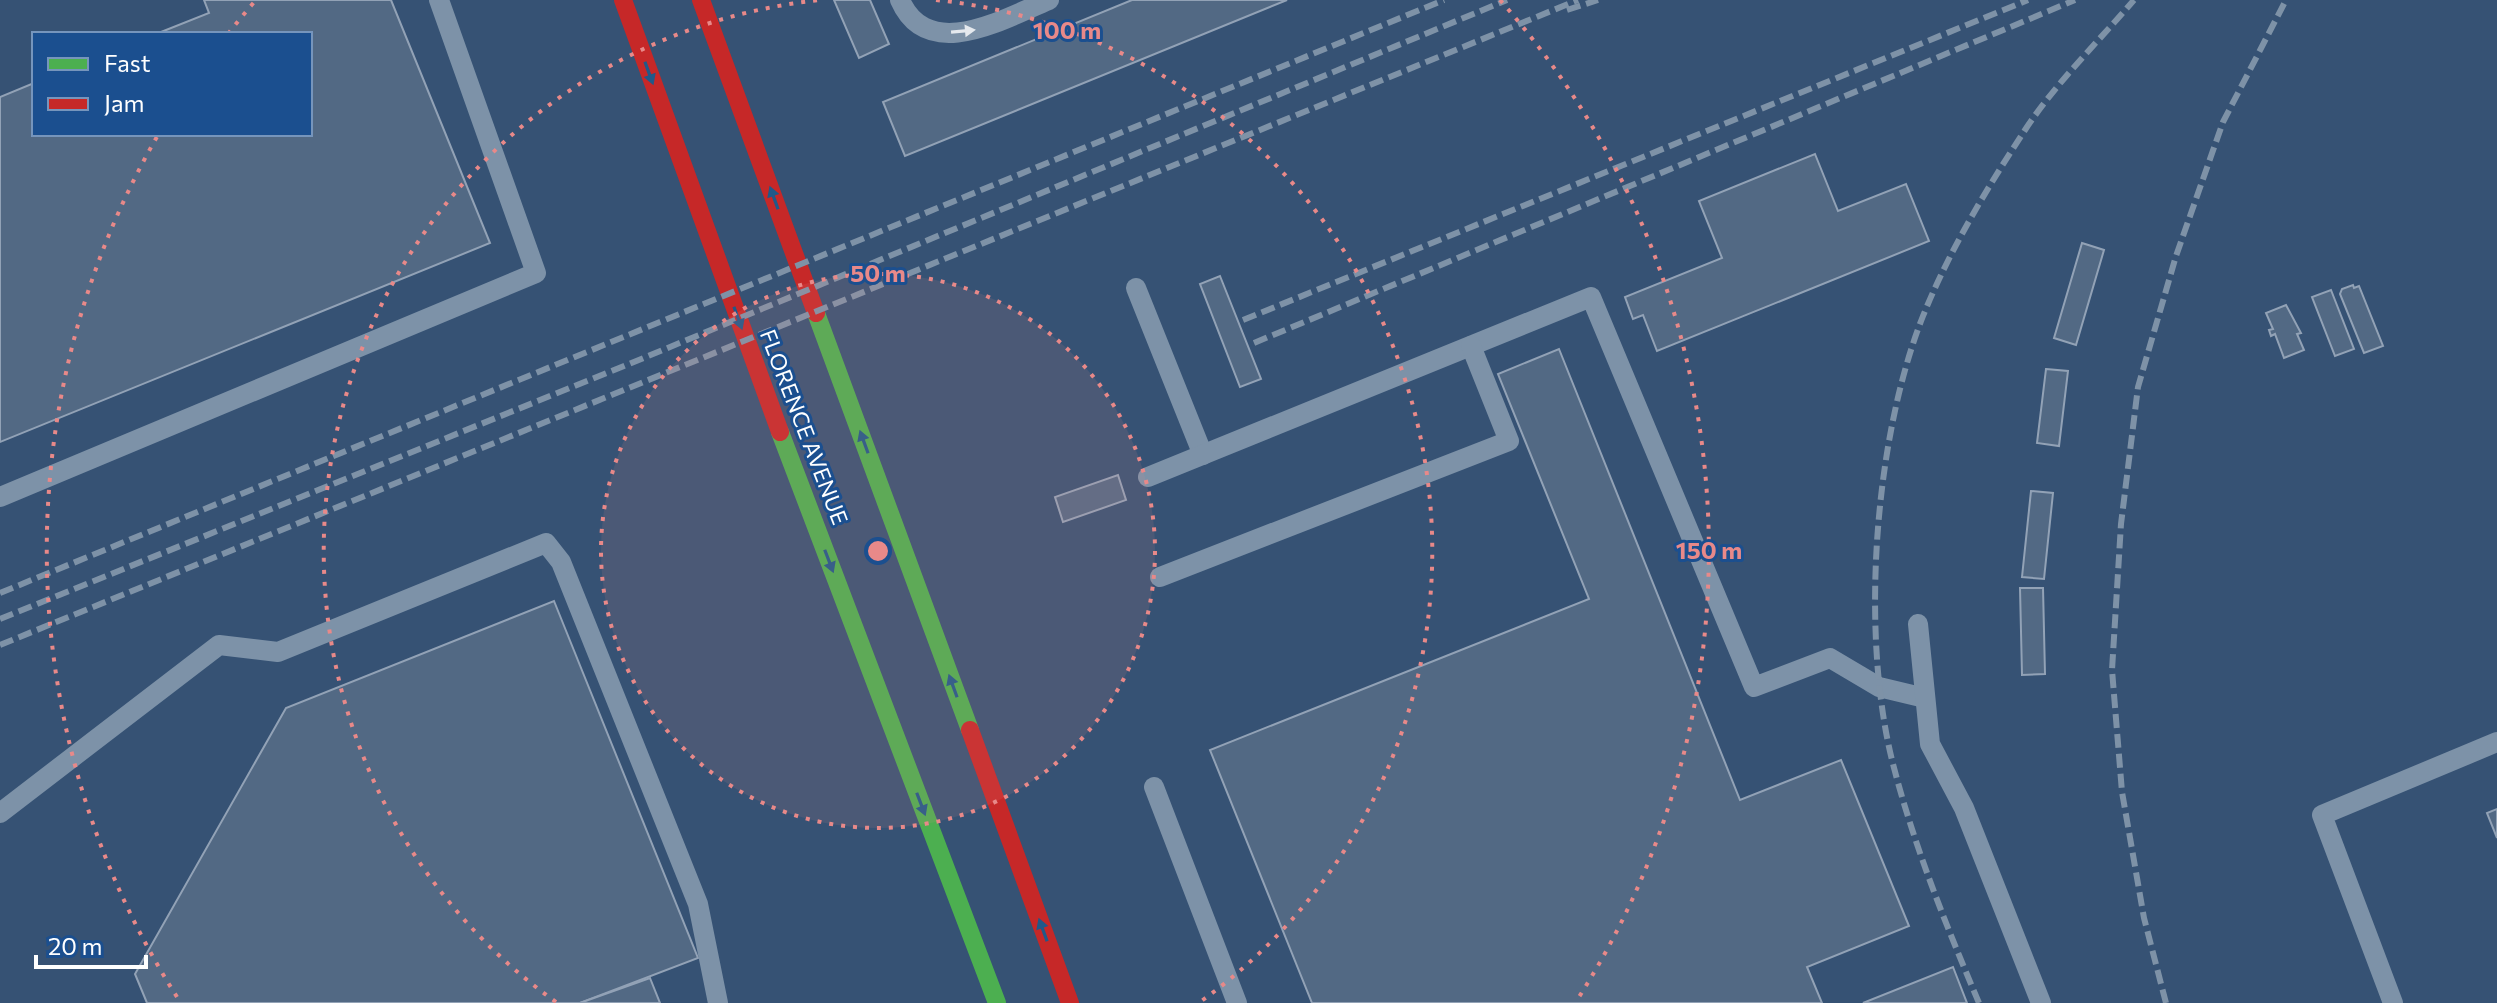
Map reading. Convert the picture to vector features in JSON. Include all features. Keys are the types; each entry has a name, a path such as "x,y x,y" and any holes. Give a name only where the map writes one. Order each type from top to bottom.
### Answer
{"main road":[{"name":"FLORENCE AVENUE","path":"623,0 763,386 997,1003"},
{"path":"701,0 1070,1003"}],"lane":[{"path":"0,497 536,273 439,0"},
{"path":"900,0 905,11 930,32 970,33 1049,0"},
{"path":"1136,288 1203,455"},
{"path":"1148,477 1591,297 1754,687 1830,658 1879,687 1925,698"},
{"path":"1160,577 1509,441 1471,346"},
{"path":"0,813 219,645 278,652 546,543 561,562 698,904 718,1003"},
{"path":"1918,624 1930,744 1964,808 2041,1003"},
{"path":"2393,1003 2322,815 2497,742"},
{"path":"1154,787 1237,1003"}],"building":[{"path":"204,0 391,0 490,243 0,442 0,97 32,84 32,136 312,136 312,32 161,32 209,13"},
{"path":"834,0 870,0 889,44 859,58"},
{"path":"1132,0 1287,0 905,156 883,102"},
{"path":"1815,154 1838,211 1906,184 1929,241 1657,351 1643,315 1633,319 1625,297 1722,258 1699,201"},
{"path":"2082,243 2104,250 2076,345 2054,338"},
{"path":"1220,276 1261,379 1240,387 1200,284"},
{"path":"2353,285 2354,288 2359,286 2383,346 2364,353 2340,294 2342,289"},
{"path":"2331,290 2354,349 2335,356 2312,297"},
{"path":"2286,305 2301,333 2297,334 2304,350 2284,358 2275,334 2271,336 2269,330 2273,329 2266,313"},
{"path":"1559,349 1740,800 1841,760 1909,926 1807,967 1822,1003 1312,1003 1210,750 1589,599 1498,374"},
{"path":"2046,369 2068,371 2059,446 2037,443"},
{"path":"1118,475 1126,500 1063,522 1055,497"},
{"path":"2031,491 2053,493 2044,579 2022,577"},
{"path":"2020,588 2043,588 2045,674 2022,675"},
{"path":"554,601 698,958 580,1003 147,1003 135,974 286,708"},
{"path":"2497,809 2497,838 2487,813"},
{"path":"1953,967 1967,1003 1863,1003"},
{"path":"650,978 660,1003 580,1003"}],"railway":[{"path":"0,593 1444,0"},
{"path":"0,619 629,364 1507,0"},
{"path":"0,645 1578,0"},
{"path":"1567,10 1598,0"},
{"path":"1243,320 2028,0"},
{"path":"1254,343 2075,0"},
{"path":"1979,1003 1911,825 1893,764 1883,713 1875,598 1883,478 1906,366 1933,292 1957,244 2037,113 2134,0"},
{"path":"2166,1003 2144,918 2122,792 2112,670 2121,524 2138,387 2176,256 2223,122 2286,0"}],"traffic: fast":[{"path":"816,313 970,730"},
{"path":"780,432 997,1003"}],"traffic: jam":[{"path":"623,0 780,432"},
{"path":"701,0 816,313"},
{"path":"970,730 1070,1003"}]}
